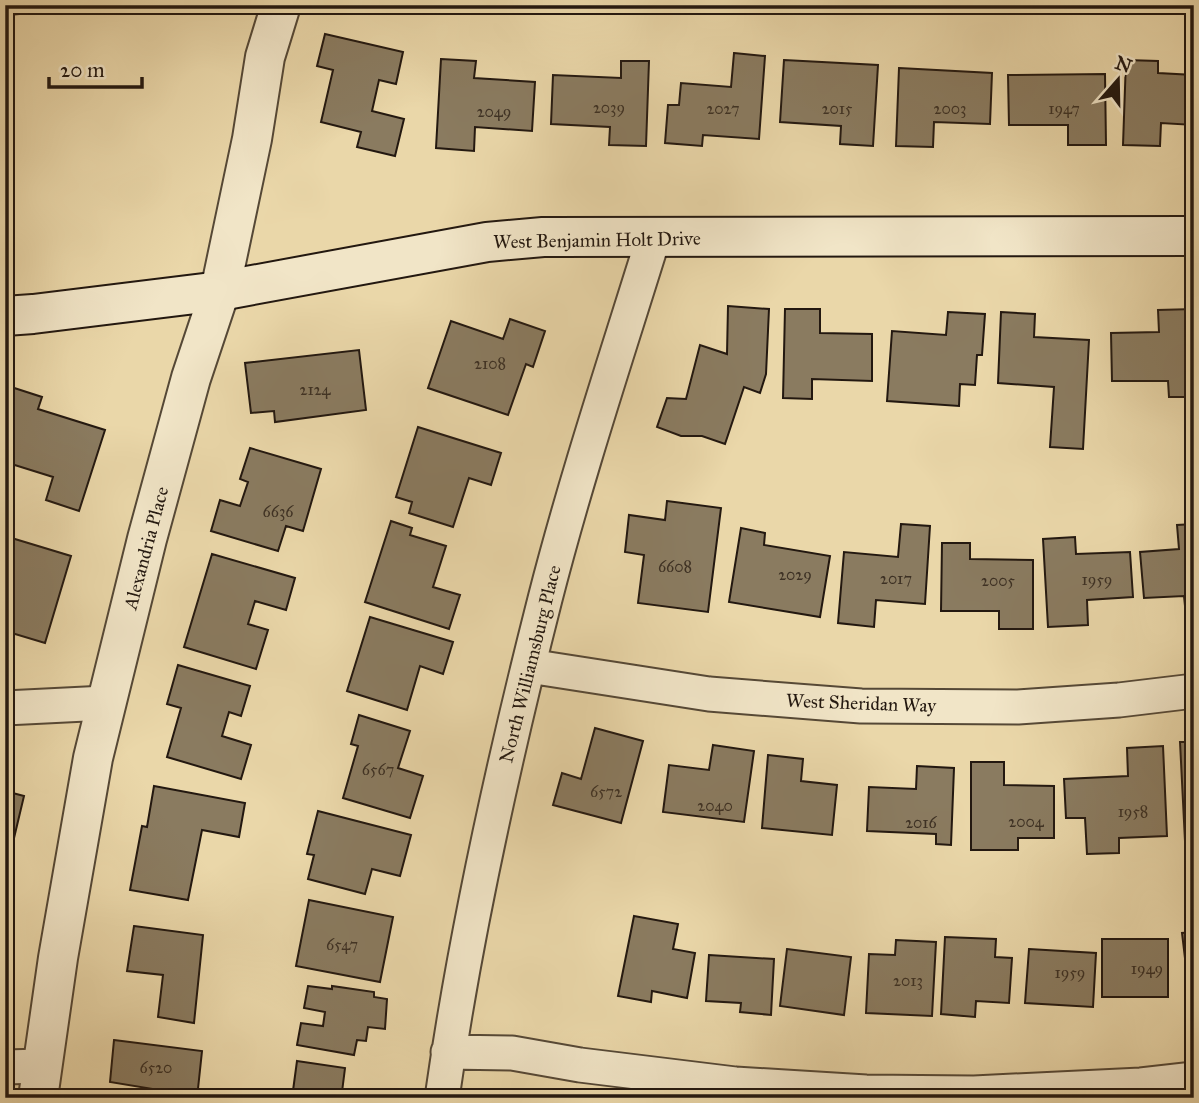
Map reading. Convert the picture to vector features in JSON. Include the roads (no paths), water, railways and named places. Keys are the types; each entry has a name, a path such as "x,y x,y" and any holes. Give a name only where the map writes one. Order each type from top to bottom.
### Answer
{"main road":[{"name":"Alexandria Place","path":"28,1077 58,958 90,772 106,703 184,405 220,291 265,57 281,5"},
{"name":"West Benjamin Holt Drive","path":"5,316 220,291 487,242 543,237 653,239 1194,236"}],"street":[{"name":"North Williamsburg Place","path":"442,1098 473,907 501,777 561,545 653,239"},
{"name":"West Sheridan Way","path":"529,666 709,694 861,706 1017,707 1119,700 1194,691"},
{"path":"5,708 106,703"},
{"path":"448,1052 512,1053 580,1065 735,1084 866,1092 974,1093 1141,1085 1194,1079"}]}
